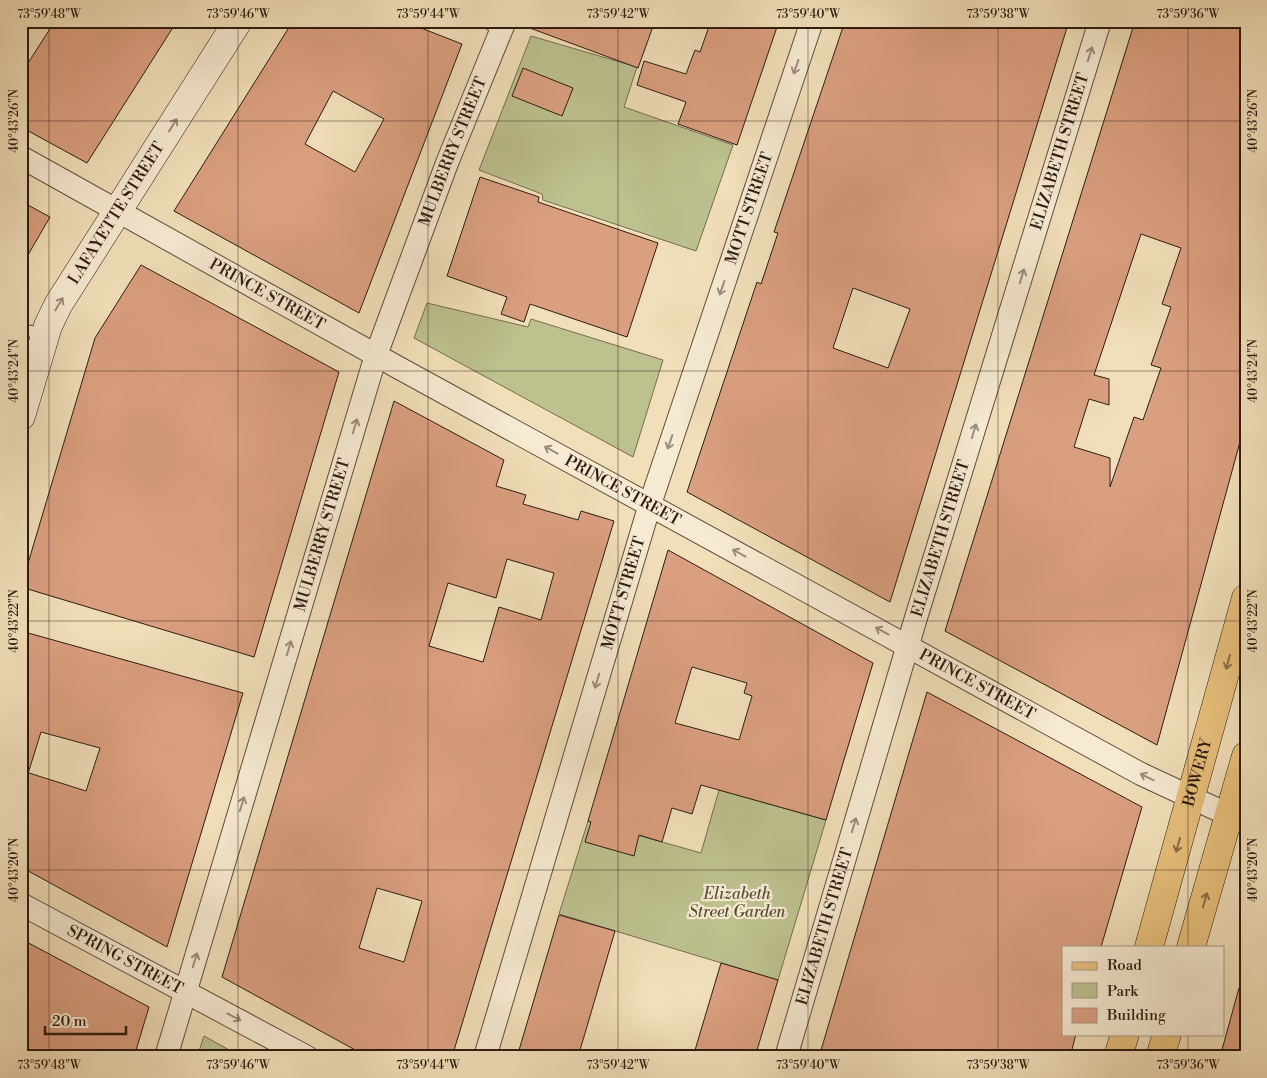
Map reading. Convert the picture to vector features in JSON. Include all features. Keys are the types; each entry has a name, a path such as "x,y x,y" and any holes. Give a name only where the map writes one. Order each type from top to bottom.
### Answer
{"main road":[{"name":"LAFAYETTE STREET","path":"21,416 33,332 58,305 238,21"},
{"name":"BOWERY","path":"1149,946 1246,598"},
{"path":"1192,946 1246,756"},
{"path":"1118,1057 1124,1036"},
{"path":"1160,1057 1166,1036"}],"street":[{"name":"MOTT STREET","path":"485,1057 650,504 812,21"},
{"name":"ELIZABETH STREET","path":"786,1057 908,645 1100,21"},
{"name":"MULBERRY STREET","path":"166,1057 376,355 497,25"},
{"name":"PRINCE STREET","path":"21,157 376,355 1141,774 1229,815"},
{"name":"SPRING STREET","path":"21,904 307,1057"}],"green space":[{"path":"531,36 637,67 624,107 733,145 696,251 543,200 542,194 479,170"},
{"path":"427,303 528,327 531,319 663,360 633,457 414,338"},
{"name":"Elizabeth Street Garden","path":"719,790 826,820 778,980 559,914 588,821 701,853"},
{"path":"204,1036 242,1057 197,1057"}],"building":[{"path":"55,21 177,21 87,163 21,127 21,74"},
{"path":"293,21 403,21 462,44 359,313 174,211","holes":["333,91 384,119 355,172 305,144"]},
{"path":"519,21 655,21 638,68 519,24"},
{"path":"711,21 779,21 737,145 678,124 686,102 637,85 644,61 686,74 695,50 700,52"},
{"path":"845,21 1069,21 890,602 687,492 757,282 761,284 778,233 774,232","holes":["853,288 910,309 888,368 833,348"]},
{"path":"1135,21 1246,21 1246,420 1157,745 945,631","holes":["1141,234 1181,248 1162,304 1171,307 1151,365 1161,368 1143,420 1134,417 1110,487 1110,458 1074,447 1089,399 1109,405 1109,379 1094,375"]},
{"path":"523,68 573,88 562,116 512,96"},
{"path":"480,177 539,197 538,202 658,243 627,337 530,304 524,322 501,314 507,297 447,276"},
{"path":"28,205 50,217 21,267 21,217"},
{"path":"141,265 339,372 254,657 21,587 95,338"},
{"path":"394,401 504,460 496,486 526,495 523,504 578,520 581,511 614,521 452,1057 368,1057 222,977","holes":["507,559 554,573 541,620 499,607 483,662 429,646 448,583 496,598","377,888 422,901 404,962 359,948"]},
{"path":"668,550 873,663 826,820 701,785 692,814 672,808 662,842 639,835 634,856 585,842 591,822 588,821","holes":["692,667 747,683 744,693 752,696 739,740 675,723"]},
{"path":"21,631 243,693 167,947 21,867 21,796 29,773 86,791 100,748 41,732 26,780 21,780"},
{"path":"927,692 1142,807 1101,946 1062,946 1062,1036 1075,1036 1070,1057 819,1057"},
{"path":"559,915 615,931 578,1057 517,1057"},
{"path":"21,939 149,1007 134,1057 21,1057"},
{"path":"721,963 778,980 755,1057 693,1057"},
{"path":"1239,988 1246,989 1246,1057 1220,1057"}]}
